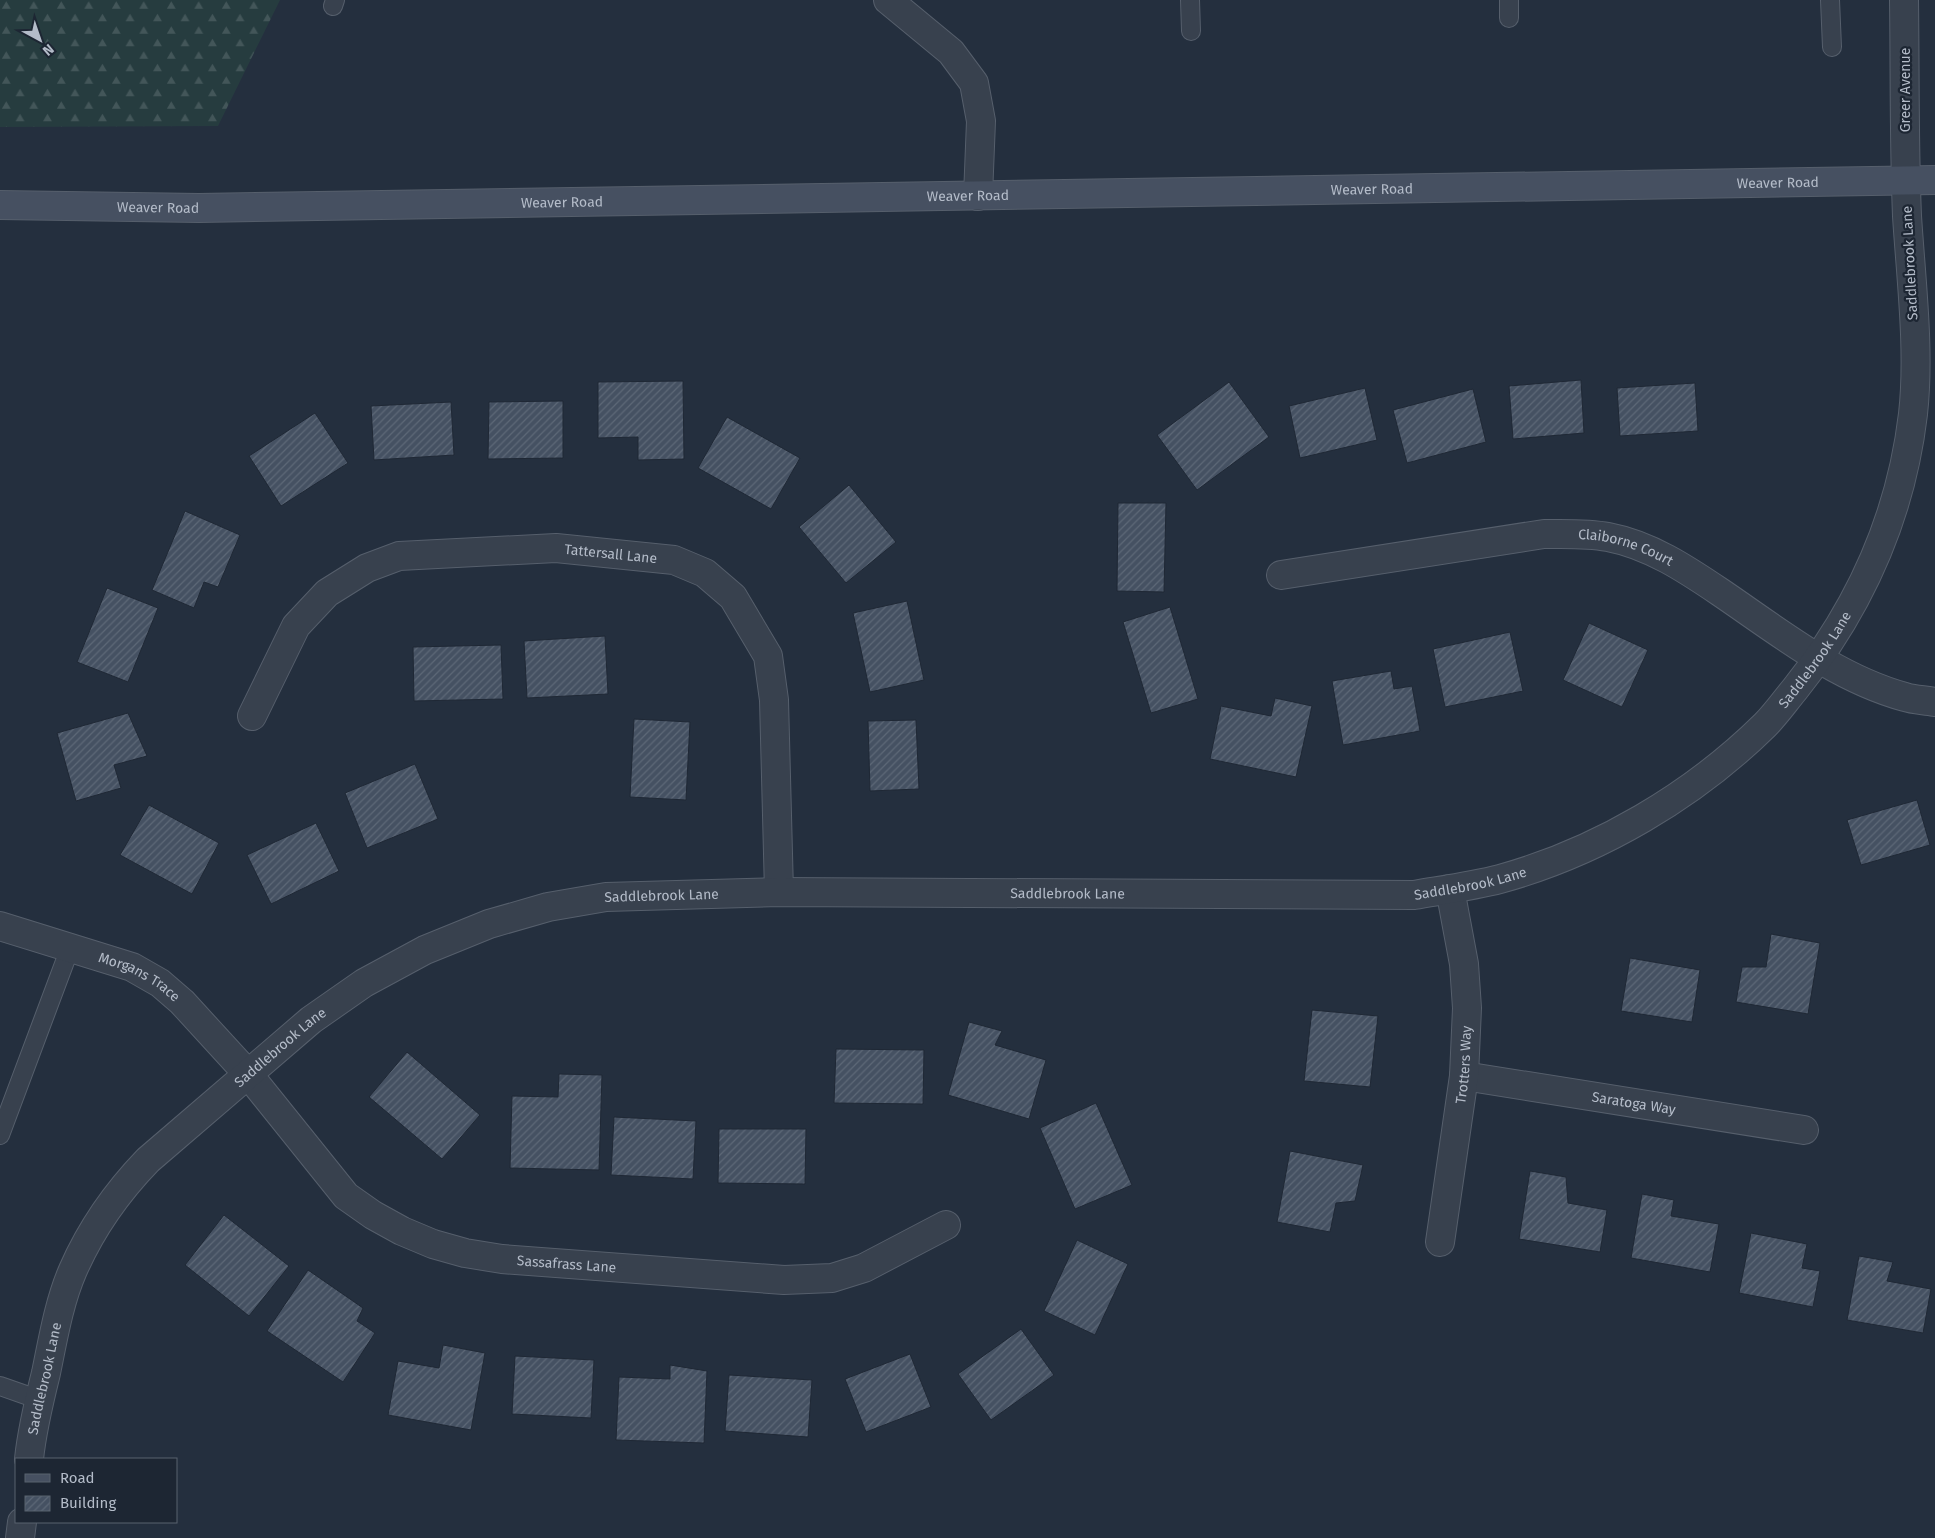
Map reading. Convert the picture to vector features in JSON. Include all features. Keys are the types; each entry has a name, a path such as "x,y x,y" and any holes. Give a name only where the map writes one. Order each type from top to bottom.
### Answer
{"main road":[{"name":"Weaver Road","path":"0,205 200,208 1935,180"}],"street":[{"path":"888,0 951,52 974,82 981,121 978,196"},
{"name":"Greer Avenue","path":"1904,0 1906,180"},
{"name":"Saddlebrook Lane","path":"29,1458 58,1317 73,1271 97,1224 130,1179 148,1160 312,1020 364,983 425,950 489,924 548,908 606,896 779,892 1414,895 1500,879 1547,863 1593,844 1638,821 1680,794 1725,760 1767,723 1818,659 1843,621 1870,570 1891,516 1906,460 1913,412 1915,365 1906,180"},
{"name":"Claiborne Court","path":"1281,574 1544,534 1576,533 1609,537 1656,553 1698,577 1818,659 1864,682 1906,698 1935,702"},
{"name":"Tattersall Lane","path":"252,716 296,626 327,593 367,568 400,556 556,548 674,560 705,573 733,597 768,656 774,700 779,892"},
{"name":"Trotters Way","path":"1440,1242 1464,1076 1467,1008 1464,964 1450,889"},
{"name":"Morgans Trace","path":"0,926 132,967 160,982 182,1002 248,1074"},
{"name":"Sassafrass Lane","path":"248,1074 346,1196 373,1215 402,1231 433,1244 465,1253 502,1259 784,1280 832,1278 864,1268 946,1225"},
{"name":"Saratoga Way","path":"1464,1076 1804,1130"},
{"path":"20,1538 22,1523"}],"lane":[{"path":"1190,0 1191,31"},
{"path":"1508,0 1509,18"},
{"path":"1830,0 1832,46"},
{"path":"0,1135 70,948"},
{"path":"0,1386 40,1400"}],"green space":[{"path":"0,0 280,0 218,126 0,127"}],"building":[{"path":"1581,380 1584,433 1513,439 1509,386"},
{"path":"683,381 684,459 638,460 638,437 598,438 598,382"},
{"path":"1229,382 1269,437 1197,490 1157,435"},
{"path":"1695,383 1698,431 1620,436 1617,388"},
{"path":"1365,388 1377,440 1300,458 1289,406"},
{"path":"1473,389 1486,442 1407,463 1393,410"},
{"path":"563,401 563,458 488,459 489,402"},
{"path":"451,402 454,455 374,460 371,406"},
{"path":"315,413 348,463 281,506 249,456"},
{"path":"727,417 800,458 771,509 698,468"},
{"path":"849,485 896,542 846,583 799,527"},
{"path":"1118,503 1166,503 1164,592 1117,591"},
{"path":"185,511 240,535 218,587 204,582 194,608 152,590"},
{"path":"107,588 158,608 128,682 77,662"},
{"path":"907,601 924,680 870,692 853,613"},
{"path":"1170,607 1198,699 1151,713 1123,622"},
{"path":"1589,623 1648,650 1622,707 1563,680"},
{"path":"1510,632 1523,691 1445,707 1433,649"},
{"path":"605,636 608,694 527,698 524,641"},
{"path":"501,645 503,699 414,701 413,647"},
{"path":"1391,671 1394,689 1412,686 1420,731 1343,745 1332,681"},
{"path":"1275,698 1312,706 1296,777 1210,759 1221,706 1271,716"},
{"path":"128,713 147,756 114,765 121,788 76,801 57,733"},
{"path":"634,719 690,722 686,800 630,797"},
{"path":"916,720 919,789 870,791 868,721"},
{"path":"415,764 438,819 367,848 345,793"},
{"path":"1917,800 1930,845 1861,865 1847,820"},
{"path":"149,805 219,843 192,894 120,855"},
{"path":"316,823 339,871 271,904 247,855"},
{"path":"1771,934 1820,943 1808,1014 1736,1002 1742,967 1766,967"},
{"path":"1630,958 1700,970 1692,1022 1621,1011"},
{"path":"1312,1010 1378,1016 1370,1087 1304,1081"},
{"path":"969,1022 1002,1031 995,1045 1046,1060 1029,1119 948,1095"},
{"path":"836,1049 924,1050 923,1104 834,1103"},
{"path":"407,1052 480,1115 442,1159 369,1097"},
{"path":"559,1074 602,1075 599,1170 510,1168 512,1096 558,1097"},
{"path":"1096,1103 1132,1185 1075,1209 1040,1128"},
{"path":"614,1117 696,1121 693,1179 611,1175"},
{"path":"719,1129 806,1129 805,1184 718,1183"},
{"path":"1290,1151 1363,1165 1355,1201 1336,1203 1330,1232 1277,1222"},
{"path":"1530,1171 1566,1177 1568,1203 1607,1210 1600,1252 1519,1239"},
{"path":"1642,1194 1674,1200 1671,1216 1719,1224 1710,1272 1631,1258"},
{"path":"224,1215 289,1266 249,1316 185,1265"},
{"path":"1751,1233 1807,1244 1802,1268 1820,1271 1813,1307 1739,1293"},
{"path":"1077,1240 1128,1264 1095,1335 1044,1311"},
{"path":"1859,1256 1893,1262 1887,1281 1931,1289 1923,1333 1847,1320"},
{"path":"308,1270 363,1308 357,1321 375,1333 343,1382 267,1331"},
{"path":"1021,1329 1054,1375 991,1420 958,1374"},
{"path":"443,1345 485,1353 471,1430 388,1415 398,1361 439,1368"},
{"path":"910,1354 931,1407 866,1432 845,1379"},
{"path":"515,1356 594,1360 591,1418 512,1414"},
{"path":"670,1365 707,1371 704,1443 616,1440 619,1377 670,1379"},
{"path":"729,1375 812,1380 808,1437 725,1431"}]}
